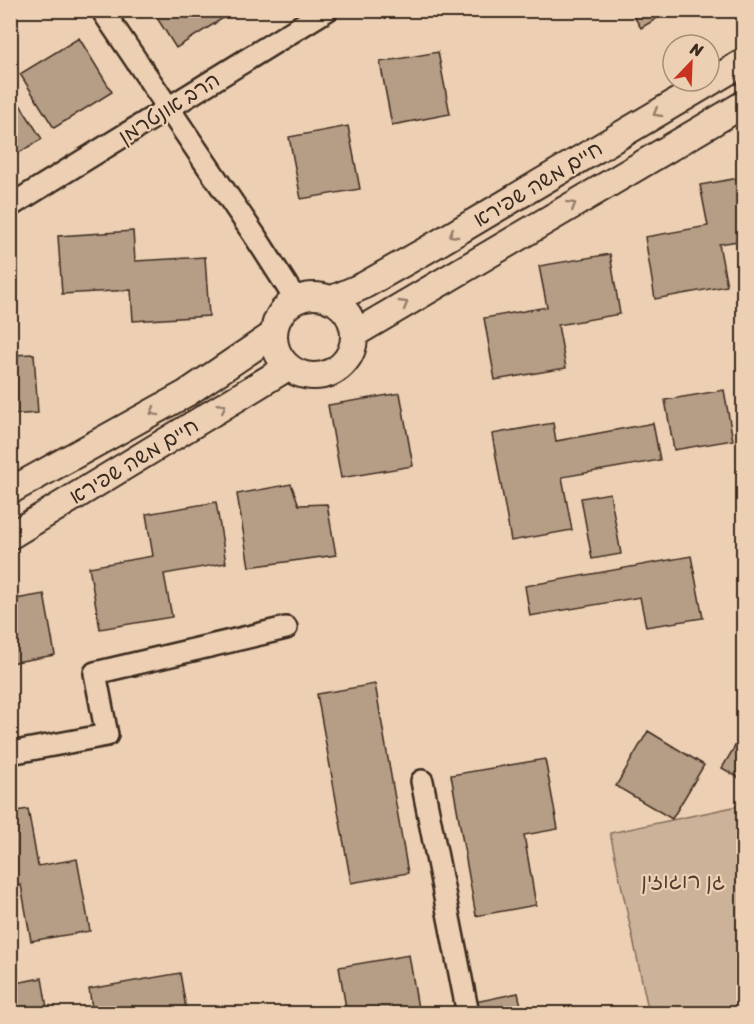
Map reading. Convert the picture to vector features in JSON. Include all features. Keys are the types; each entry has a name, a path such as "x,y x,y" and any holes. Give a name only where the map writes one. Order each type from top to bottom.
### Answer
{"street":[{"path":"102,10 170,108 296,300"},
{"name":"הרב אונטרמן","path":"10,206 327,10"},
{"name":"חיים משה שפירא","path":"330,300 363,286 425,251 744,62"},
{"name":"חיים משה שפירא","path":"354,334 744,104"},
{"path":"319,297 330,300 347,314 354,334 352,348 346,359 337,369 312,376 288,367 275,346 274,334 280,314 296,300 319,297"},
{"name":"חיים משה שפירא","path":"10,491 188,393 274,334"},
{"name":"חיים משה שפירא","path":"10,536 288,367"},
{"path":"10,753 107,735 95,673 286,628"},
{"path":"422,781 468,1014"}],"green space":[{"name":"גן רוגוזין","path":"743,805 743,1013 649,1013 610,833"}],"building":[{"path":"152,10 236,10 176,48"},
{"path":"630,10 671,10 641,28"},
{"path":"79,38 112,92 54,128 20,74"},
{"path":"438,52 450,114 392,125 380,62"},
{"path":"10,89 42,139 10,158"},
{"path":"348,126 360,189 301,199 289,137"},
{"path":"744,177 744,240 719,244 727,286 655,299 645,237 708,226 700,185"},
{"path":"133,231 135,261 205,257 209,316 133,321 131,290 62,294 58,236"},
{"path":"610,254 620,314 558,325 566,368 495,380 484,318 547,307 539,266"},
{"path":"34,354 38,413 10,415 10,355"},
{"path":"724,390 733,440 674,450 665,400"},
{"path":"400,393 413,466 341,478 328,405"},
{"path":"553,423 556,441 653,423 660,460 562,477 572,530 511,541 492,434"},
{"path":"291,484 299,505 327,504 336,555 249,567 237,494"},
{"path":"610,493 621,554 592,559 581,498"},
{"path":"216,502 226,563 164,574 172,617 100,629 89,567 153,556 146,514"},
{"path":"691,556 703,618 646,627 640,597 530,616 525,586"},
{"path":"44,594 55,655 10,663 10,600"},
{"path":"375,684 408,873 351,883 317,694"},
{"path":"648,731 704,765 672,819 616,786"},
{"path":"744,731 744,781 722,768"},
{"path":"545,759 558,829 524,835 536,905 476,916 451,775"},
{"path":"28,809 38,866 77,859 90,931 31,941 21,885 10,887 10,812"},
{"path":"409,955 419,1014 347,1014 339,967"},
{"path":"180,973 187,1014 93,1014 89,989"},
{"path":"42,978 48,1014 10,1014 10,984"},
{"path":"518,993 523,1014 478,1014 475,1002"}]}
